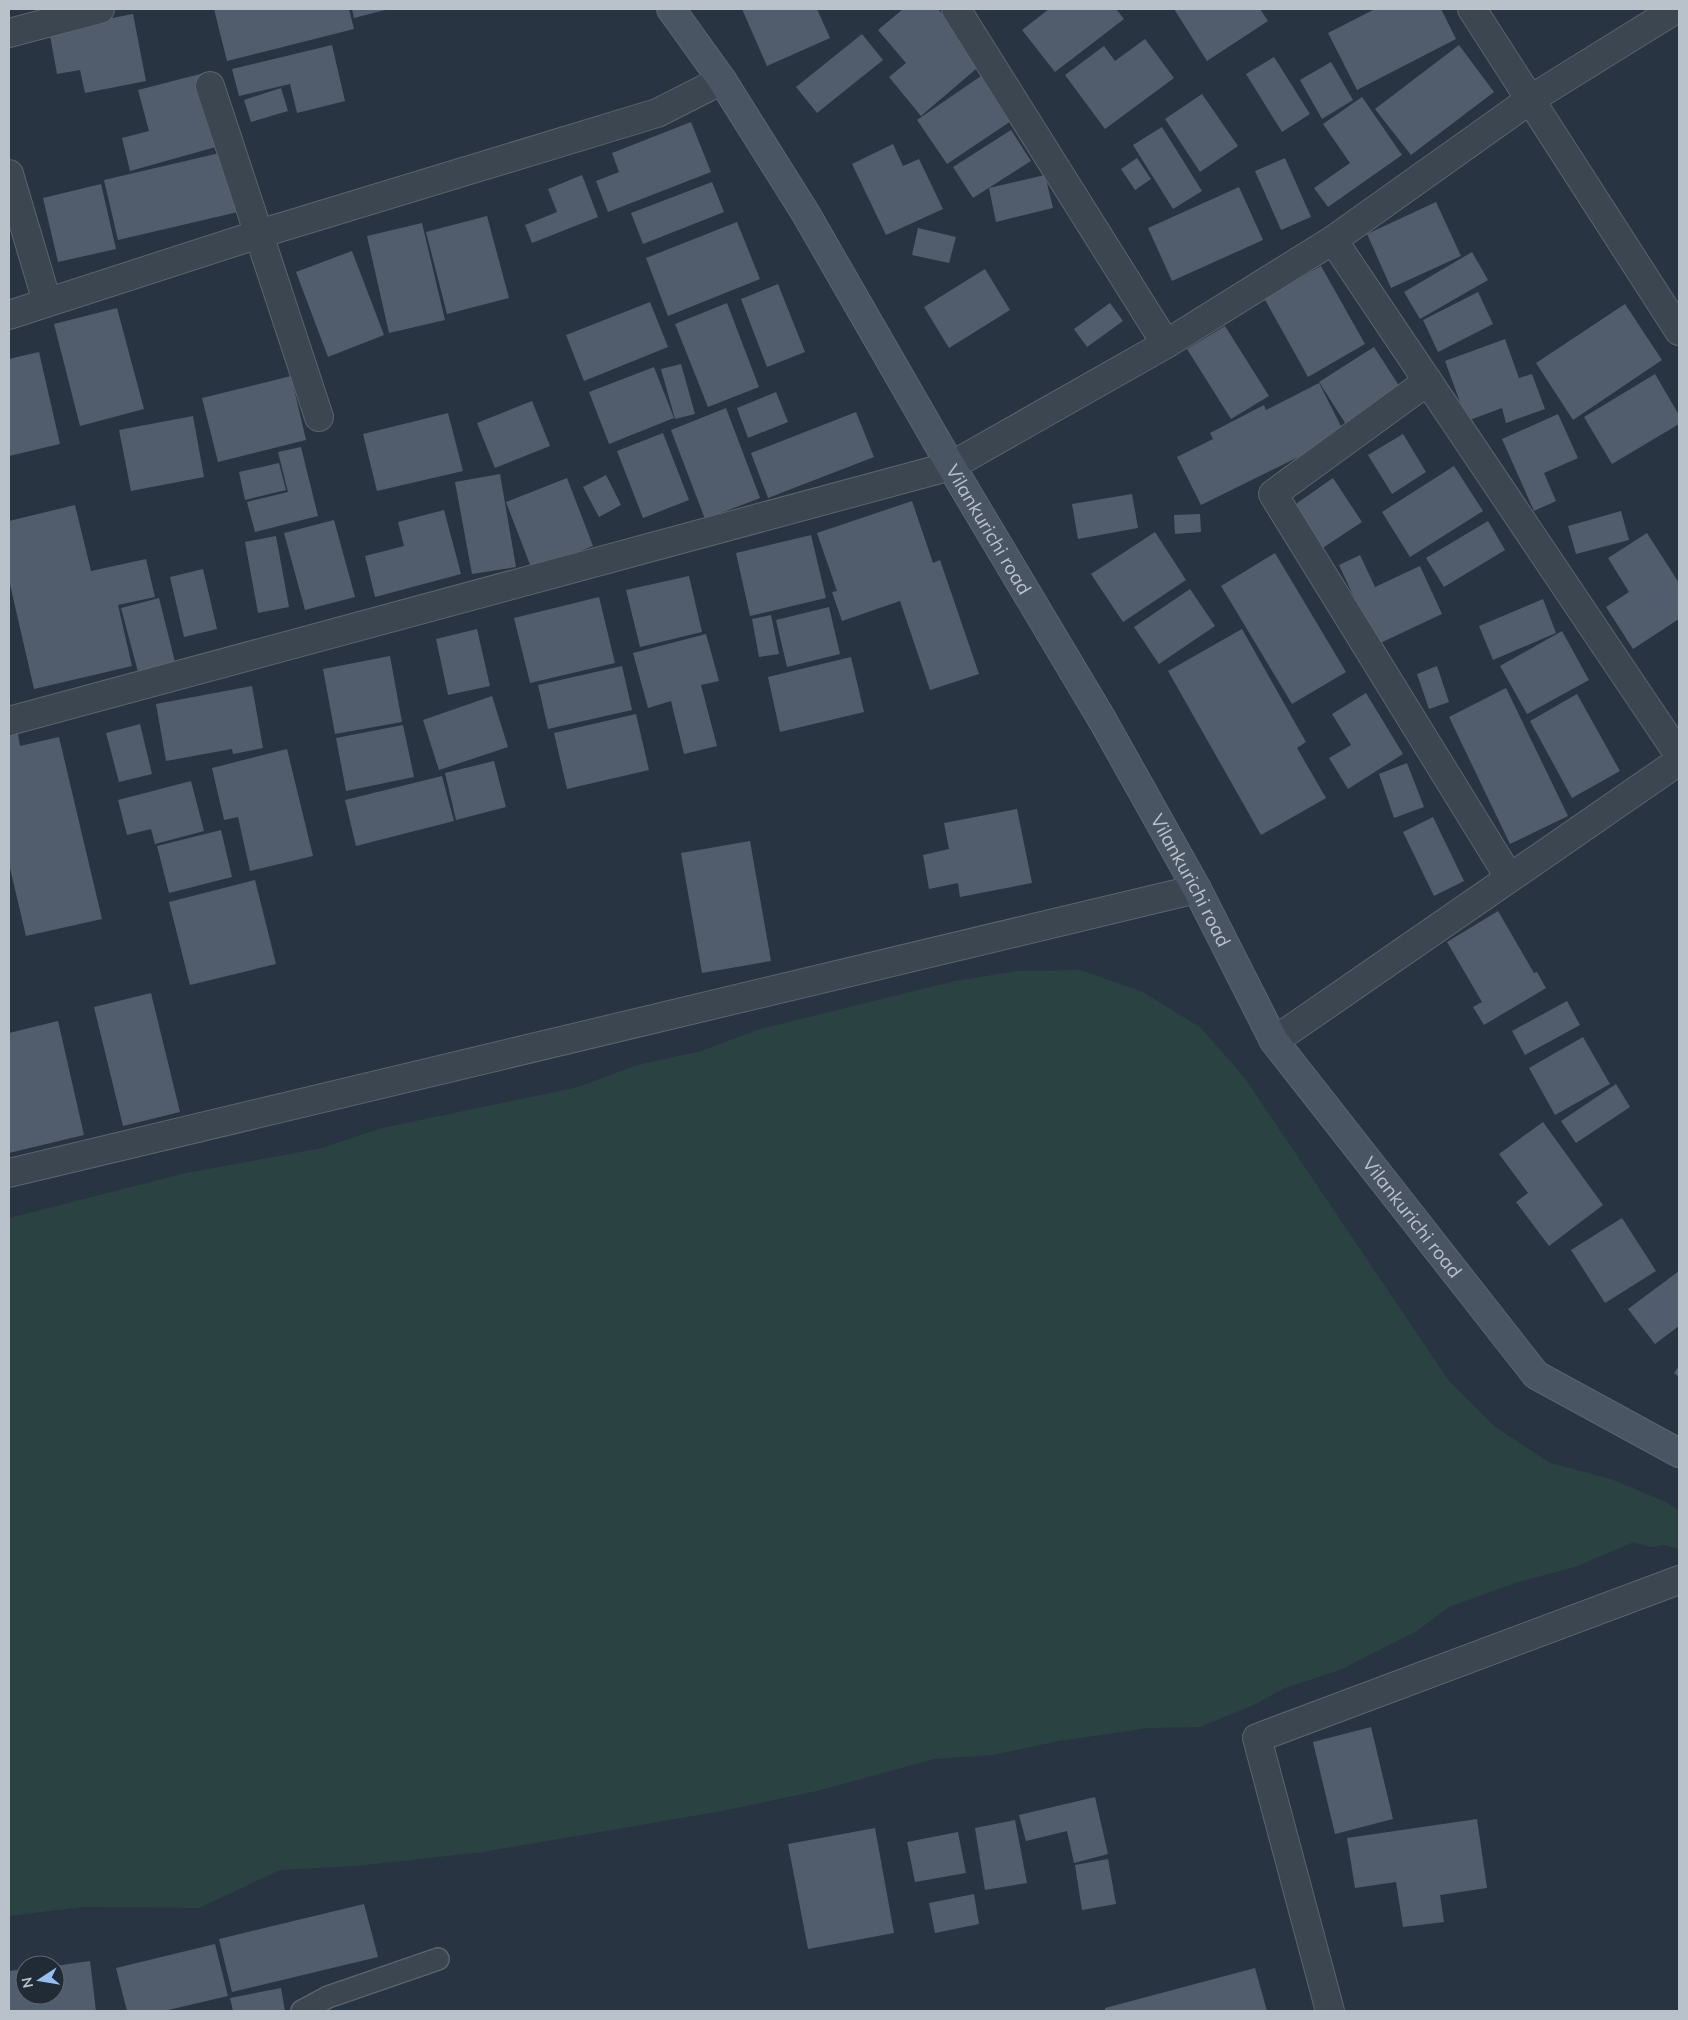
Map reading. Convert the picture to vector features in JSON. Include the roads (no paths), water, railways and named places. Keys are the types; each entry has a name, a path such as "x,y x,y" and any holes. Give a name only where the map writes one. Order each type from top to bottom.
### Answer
{"main road":[{"name":"Vilankurichi road","path":"670,9 722,80 806,214 951,466 1103,721 1197,889 1274,1041 1536,1375 1679,1453"}],"street":[{"path":"9,33 100,9"},
{"path":"956,9 1166,344"},
{"path":"1472,9 1679,331"},
{"path":"9,721 951,466 1166,344 1333,240 1531,99 1676,9"},
{"path":"9,314 259,234 657,113 722,80"},
{"path":"210,86 319,417"},
{"path":"9,174 48,302"},
{"path":"1333,240 1679,755"},
{"path":"1428,382 1273,494 1509,877"},
{"path":"1274,1041 1679,761"},
{"path":"9,1174 1197,889"},
{"path":"1330,2011 1257,1738 1679,1580"}],"lane":[{"path":"302,2011 328,1997 438,1959"}]}
